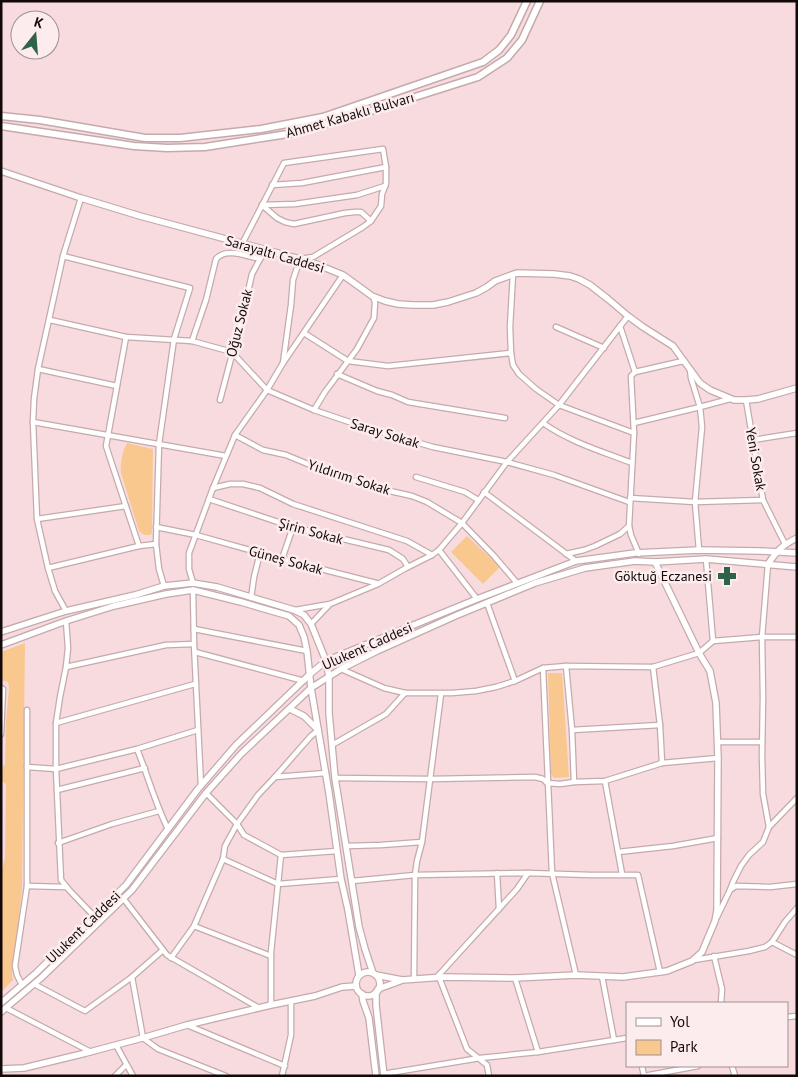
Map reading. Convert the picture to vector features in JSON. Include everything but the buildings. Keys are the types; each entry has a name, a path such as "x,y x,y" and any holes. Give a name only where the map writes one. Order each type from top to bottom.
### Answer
{"main road":[{"name":"Ahmet Kabaklı Bulvarı","path":"1,116 40,120 144,138 180,138 262,128 323,117 483,62 499,50 511,35 527,1"},
{"name":"Ahmet Kabaklı Bulvarı","path":"1,126 134,146 167,148 205,147 294,133 478,77 507,58 522,40 540,1"}],"street":[{"path":"242,244 284,163 383,149 386,167 385,186 381,206 371,220 363,227 313,257 300,259 294,280 283,363"},
{"path":"272,185 302,183 386,167"},
{"name":"Sarayaltı Caddesi","path":"1,171 81,198 311,262 343,275 372,296 398,304 433,305 448,302 476,294 495,280 513,274 532,273 570,276 579,279 643,327 673,346 700,383 710,390 730,399 746,400 797,388"},
{"path":"262,205 296,204 356,195 385,186"},
{"path":"66,611 55,590 48,568 37,519 33,422 38,369 63,256 81,198"},
{"path":"262,205 277,218 294,224 355,212 361,212 371,220"},
{"name":"Oğuz Sokak","path":"220,400 252,274 266,250"},
{"path":"192,341 206,300 216,259 228,252 260,258"},
{"path":"63,256 190,288 174,339 159,444 156,544 158,569 164,586"},
{"path":"513,274 510,327 511,353 513,365 519,374 559,405 634,433"},
{"path":"193,583 189,569 189,554 213,488 235,436 343,275"},
{"path":"314,410 357,349 374,318 375,302 372,296"},
{"path":"294,610 330,604 378,584 439,550 462,523 507,462 559,405 628,316"},
{"path":"50,320 126,337 192,341 232,352 267,390"},
{"path":"620,326 636,372"},
{"path":"556,327 604,348"},
{"path":"304,334 348,360 388,366 511,353"},
{"path":"126,337 106,446 140,546"},
{"path":"639,554 629,526 634,433 631,376 636,372 683,361"},
{"path":"38,369 117,386"},
{"path":"690,369 700,407 702,427 696,502 698,550"},
{"path":"338,374 408,402 505,418"},
{"name":"Saray Sokak","path":"267,390 314,410 367,428 433,448 507,462 554,475 629,500 696,502 763,500"},
{"path":"634,423 730,399"},
{"name":"Yeni Sokak","path":"746,400 763,500 785,544"},
{"path":"33,422 226,456"},
{"path":"543,423 557,433 576,442 632,463"},
{"path":"753,440 796,435"},
{"name":"Yıldırım Sokak","path":"235,436 263,450 286,455 332,474 428,502 462,523 494,556 517,584"},
{"path":"416,477 465,492 478,500"},
{"path":"213,488 230,484 243,484 260,488 293,504 407,541 432,555"},
{"path":"484,492 576,561"},
{"name":"Şirin Sokak","path":"209,499 293,528 389,550 403,559 408,567"},
{"path":"37,519 126,506"},
{"path":"566,554 595,546 620,534 629,526"},
{"name":"Güneş Sokak","path":"156,527 196,535 282,560 378,584"},
{"path":"282,560 293,528"},
{"path":"769,827 763,794 762,742 764,697 762,637 768,564 777,551 785,544 797,538"},
{"path":"48,568 140,546 156,544"},
{"path":"439,550 477,599"},
{"name":"Ulukent Caddesi","path":"1,1003 126,885 201,786 236,745 326,661 576,561 698,550 797,553"},
{"path":"251,598 260,553"},
{"path":"706,559 713,641"},
{"path":"91,1052 4,1010 34,984 132,890 206,793 241,754 312,688 341,669 376,650 535,583 585,568 635,561 655,562 706,559 797,567"},
{"path":"655,562 699,653 710,671 716,703 718,838 717,910 715,921"},
{"path":"1,632 66,611 164,586 193,583 218,587 294,610 304,616 311,624 326,661 329,677 329,713 335,778 359,928 364,949 380,982 376,1004 383,1075 480,1058 538,1052 626,1038"},
{"path":"193,590 195,684 201,786"},
{"path":"1,645 114,606 193,590 289,616 299,625 307,651 341,879 359,975 356,986 359,992 369,996 402,980"},
{"path":"487,602 515,681"},
{"path":"311,624 330,604"},
{"path":"66,621 68,648 56,723 58,843 61,880 94,916"},
{"path":"194,628 307,651"},
{"path":"341,669 384,688 405,694 441,694 476,691 515,681 543,668 566,666 652,667 699,653 713,641 762,637 797,637"},
{"path":"66,667 166,645 194,644"},
{"path":"195,652 304,681"},
{"path":"566,666 572,730 574,782"},
{"path":"652,667 660,725 662,763"},
{"path":"543,668 552,873 576,975"},
{"path":"56,723 195,684"},
{"path":"1,688 3,700 1,734"},
{"path":"332,745 386,714 405,694"},
{"path":"414,979 415,875 422,842 441,694"},
{"path":"290,709 304,716 318,730"},
{"path":"22,985 15,966 27,886 28,710"},
{"path":"572,730 660,725"},
{"path":"27,767 56,769 137,749 198,730"},
{"path":"171,958 194,926 223,859 225,846 237,824 258,795 318,730"},
{"path":"718,742 762,742"},
{"path":"137,749 159,811 168,829"},
{"path":"335,778 535,777 547,782 560,784 605,781 662,763 718,758"},
{"path":"57,790 145,768"},
{"path":"275,777 326,773"},
{"path":"605,781 622,874"},
{"path":"206,793 237,824 244,835 281,855 337,851"},
{"path":"694,960 702,952 741,866 749,855 763,842 769,827 797,798"},
{"path":"58,843 112,824 159,811"},
{"path":"618,852 673,846 718,838"},
{"path":"347,846 422,842"},
{"path":"271,1005 271,956 281,855"},
{"path":"223,859 278,884 341,879"},
{"path":"352,881 415,875 497,873 638,875 660,972"},
{"path":"497,873 499,909"},
{"path":"438,977 517,889 528,873"},
{"path":"730,890 736,886 770,887 797,884"},
{"path":"27,886 66,887"},
{"path":"123,898 167,956 259,1008"},
{"path":"359,975 366,972 402,980 438,977 515,978 576,975 623,977 667,971 694,960 765,947 772,942 797,908"},
{"path":"194,926 271,956"},
{"path":"772,942 797,955"},
{"path":"34,984 85,1011 132,977 163,950"},
{"path":"714,956 722,989 721,1002"},
{"path":"602,976 614,1040"},
{"path":"132,977 143,1038 158,1049 226,1076"},
{"path":"438,977 468,1049 487,1064 489,1076"},
{"path":"515,978 538,1052"},
{"path":"1,1070 24,1068 91,1052 187,1025 315,996 342,987 356,986"},
{"path":"362,994 369,1018 376,1076"},
{"path":"282,1076 291,1035 291,1001"},
{"path":"187,1025 285,1066"},
{"path":"116,1045 133,1076"},
{"path":"115,1076 126,1065"},
{"path":"644,1076 693,1067"}],"green space":[{"path":"127,443 153,449 152,533 150,535 144,535 139,531 121,473 122,458"},
{"path":"467,536 500,567 483,584 451,552"},
{"path":"25,643 22,889 13,980 1,992 1,872 5,858 6,784 2,781 2,767 5,765 9,688 8,682 1,680 1,652"},
{"path":"548,673 562,673 569,777 554,778 551,774"}],"place":[{"name":"Göktuğ Eczanesi","path":"727,576"}]}
